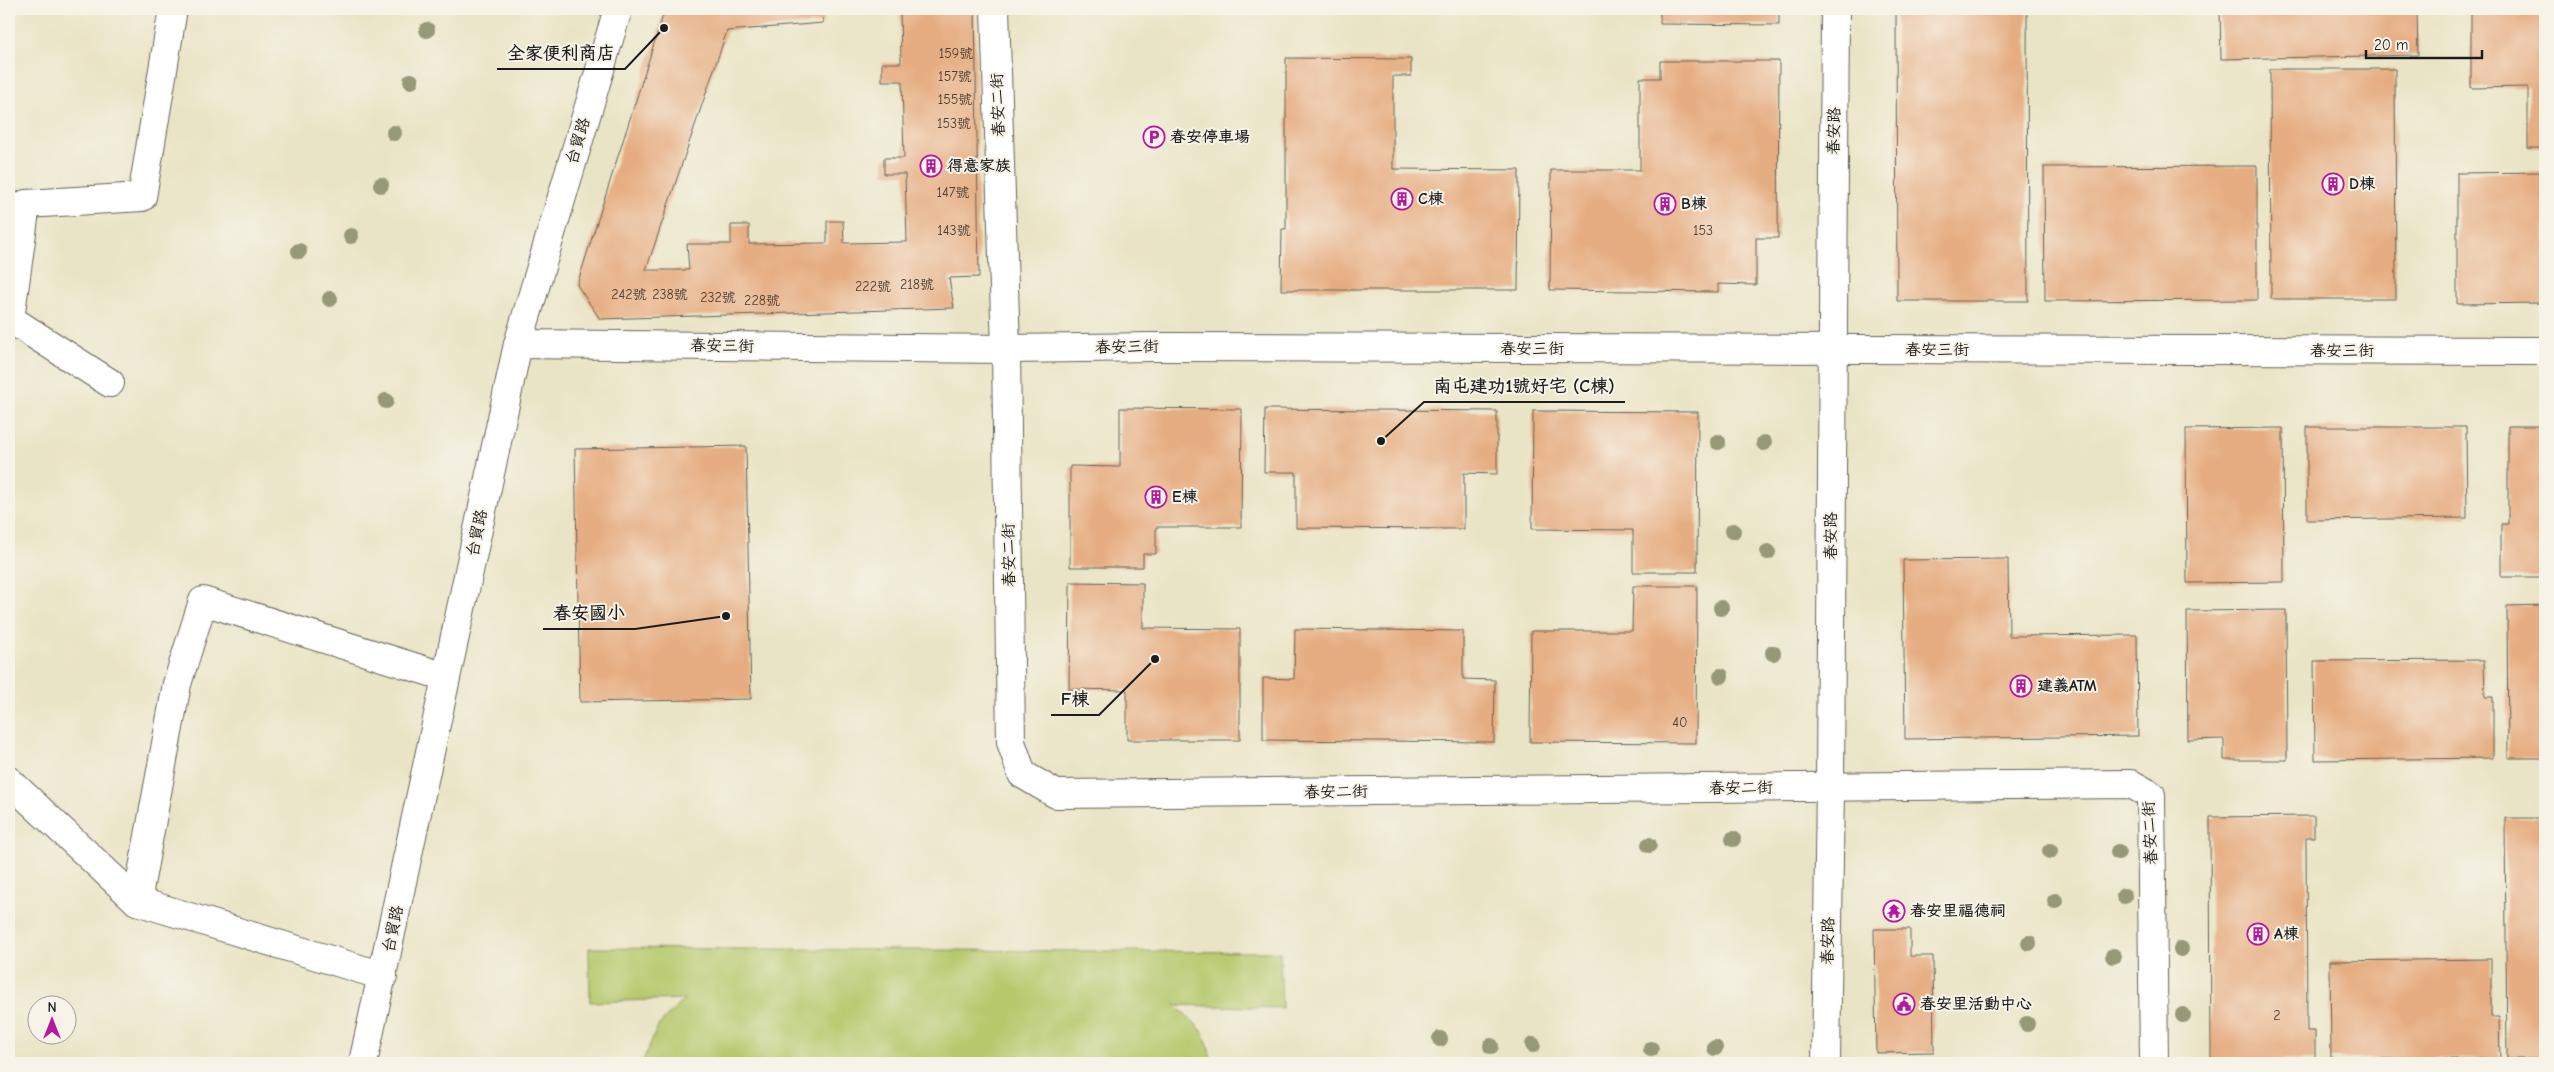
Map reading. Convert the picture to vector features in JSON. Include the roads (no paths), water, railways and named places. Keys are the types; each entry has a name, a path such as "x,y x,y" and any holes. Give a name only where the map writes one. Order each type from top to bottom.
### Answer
{"street":[{"path":"110,383 10,318 26,204 142,197 173,9"},
{"name":"台貿路","path":"363,1063 518,344 618,9"},
{"name":"春安二街","path":"995,9 1006,349 1012,742 1022,774 1056,794 2131,784 2151,795 2154,1063"},
{"name":"春安路","path":"1826,1063 1830,787 1831,350 1835,9"},
{"name":"春安三街","path":"518,344 1006,349 1163,347 2545,351"},
{"path":"137,901 177,684 203,600 446,677"},
{"path":"9,781 137,901 383,976"}],"place":[{"name":"全家便利商店","path":"664,28"},
{"name":"春安停車場","path":"1154,137"},
{"name":"得意家族","path":"931,166"},
{"name":"D棟","path":"2333,184"},
{"name":"C棟","path":"1402,199"},
{"name":"B棟","path":"1665,204"},
{"name":"南屯建功1號好宅 (C棟)","path":"1381,441"},
{"name":"E棟","path":"1156,497"},
{"name":"春安國小","path":"726,616"},
{"name":"F棟","path":"1155,659"},
{"name":"建義ATM","path":"2021,686"},
{"name":"春安里福德祠","path":"1894,911"},
{"name":"A棟","path":"2258,934"},
{"name":"春安里活動中心","path":"1904,1004"}]}
